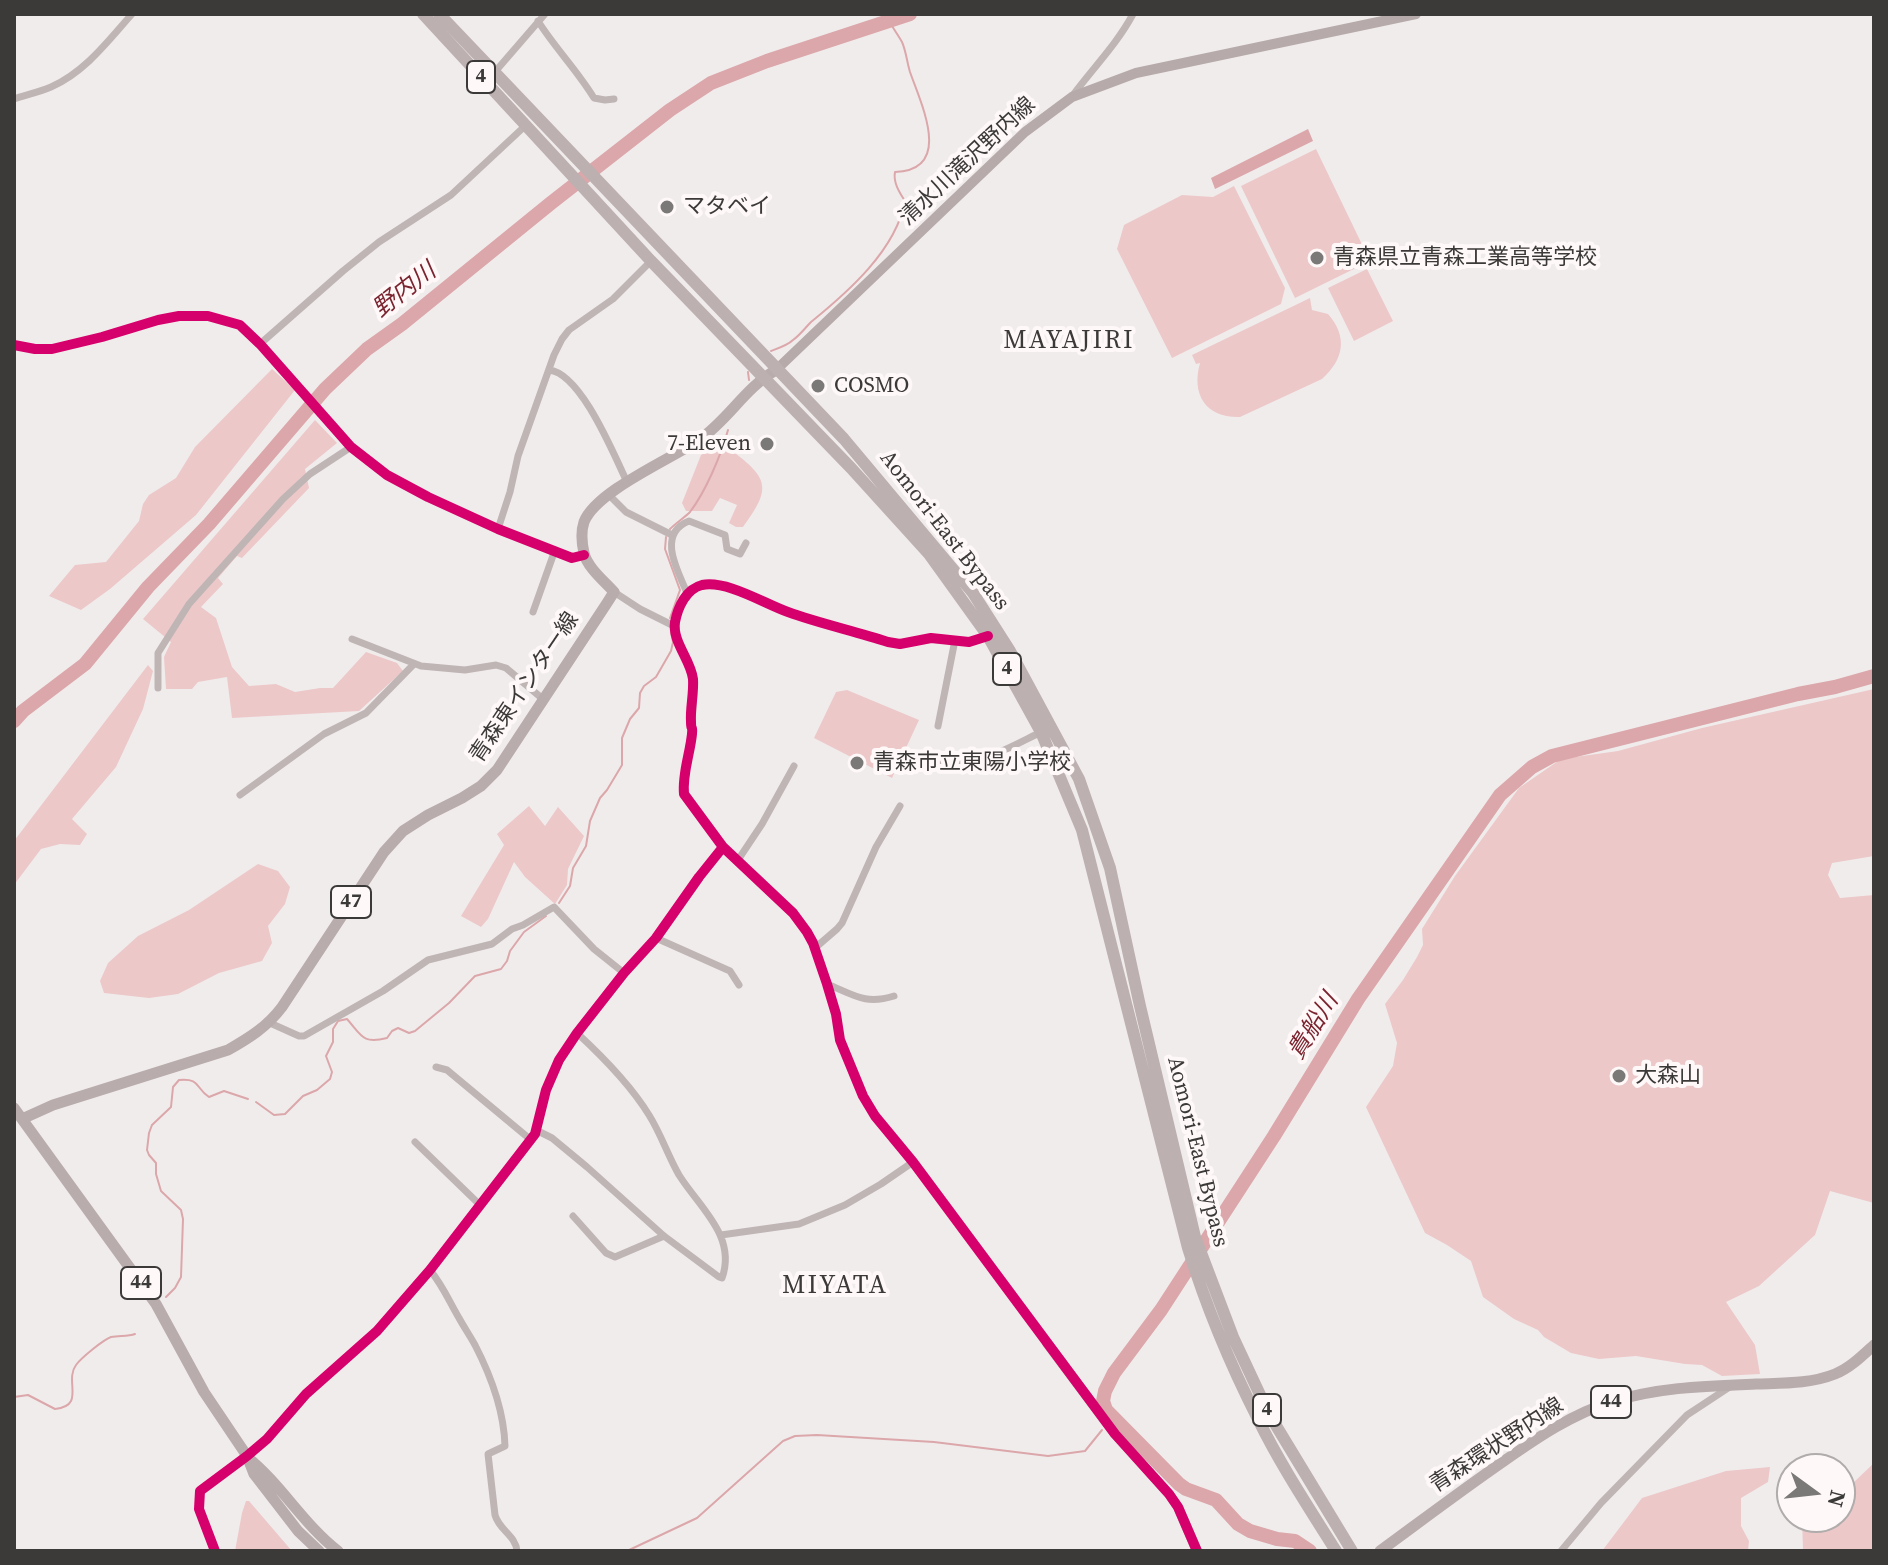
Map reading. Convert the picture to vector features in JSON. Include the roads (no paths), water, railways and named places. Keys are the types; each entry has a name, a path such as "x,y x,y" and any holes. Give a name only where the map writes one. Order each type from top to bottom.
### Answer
{"highway":[{"name":"Aomori-East Bypass","path":"423,14 651,261 851,468 929,554 988,636 1041,732 1082,830 1191,1242 1224,1346 1258,1420 1336,1551"},
{"name":"Aomori-East Bypass","path":"439,14 844,439 973,593 1025,678 1079,779 1110,868 1191,1242"},
{"name":"Aomori-East Bypass","path":"1199,1264 1269,1414 1352,1551"}],"main road":[{"name":"清水川滝沢野内線","path":"776,370 1025,132 1072,97 1136,73 1416,14"},
{"path":"614,592 584,555 584,523 598,505 627,482 698,441 764,377 776,370"},
{"name":"青森東インター線","path":"18,1121 53,1105 228,1050 270,1023 384,852 403,831 481,786 497,770 614,592"},
{"name":"44","path":"14,1108 18,1121 156,1304 204,1392 247,1456 254,1474 298,1531 319,1551"},
{"path":"1047,1343 1115,1434 1169,1494 1185,1521 1197,1551"},
{"name":"青森環状野内線","path":"1380,1551 1525,1447 1567,1421 1609,1402 1661,1389 1816,1380 1848,1367 1874,1345"},
{"name":"44","path":"247,1456 262,1468 311,1526 338,1551"}],"street":[{"path":"14,99 50,87 72,75 95,56 132,14"},
{"path":"1072,97 1111,49 1133,14"},
{"path":"494,73 541,16"},
{"path":"541,16 548,36 579,73 594,98 614,99"},
{"path":"260,344 371,248 451,195 525,126"},
{"path":"498,529 518,456 554,355 569,330 613,299 651,261"},
{"path":"14,345 52,349 179,316 208,316 240,325 277,362 351,447 387,475 498,529 572,558 584,555"},
{"path":"549,370 556,370 569,379 584,398 627,482"},
{"path":"158,688 158,653 189,604 283,499 310,474 351,447"},
{"path":"610,496 626,512 672,535"},
{"path":"687,593 670,547 672,535 681,524 689,521 725,535 727,549 740,554 746,543"},
{"path":"533,612 555,550"},
{"path":"988,636 969,642 931,638 900,644 888,642 791,613 743,592 711,584 700,585 687,593 674,626 683,655 691,667 693,680 692,731 684,794 723,847 793,913 807,932 827,984 840,1040 863,1096 1047,1343"},
{"path":"614,592 674,626"},
{"path":"352,639 414,664 465,670 496,665 506,668 544,700"},
{"path":"938,726 955,640"},
{"path":"240,795 324,734 366,713 414,664"},
{"path":"916,758 939,764 963,763 1041,732"},
{"path":"738,860 794,766"},
{"path":"815,948 842,923 876,847 900,806"},
{"path":"215,1551 199,1509 200,1491 267,1439 306,1394 377,1331 430,1270 531,1140 552,1075 577,1033 656,938 723,847"},
{"path":"270,1023 304,1036 383,991 428,960 492,944 512,929 554,907 594,949 624,973"},
{"path":"656,938 730,971 739,985"},
{"path":"827,984 867,1000 878,1001 894,996"},
{"path":"536,1130 552,1138 664,1236 722,1278 725,1266 721,1235 707,1211 677,1172 642,1104 602,1056 577,1033"},
{"path":"436,1067 447,1070 531,1140"},
{"path":"415,1142 480,1205"},
{"path":"721,1235 799,1224 845,1205 913,1162"},
{"path":"573,1216 606,1253 615,1257 664,1236"},
{"path":"430,1270 442,1284 492,1383 505,1446 488,1454 495,1515 497,1524 514,1541 517,1551"},
{"path":"1561,1551 1601,1503 1687,1415 1733,1385"}],"waterway":[{"name":"野内川","path":"14,721 85,664 148,587 209,524 325,389 367,349 551,203 670,110 711,83 767,61 910,14"},
{"path":"771,351 798,336 855,283 881,253 900,219 905,201 896,183 895,172 913,168 924,160 929,148 926,117 905,49 889,21"},
{"path":"748,372 749,380"},
{"path":"670,529 690,512 702,494 728,430"},
{"path":"666,537 665,549 680,590 670,618"},
{"path":"559,903 570,886 573,868 586,846 590,821 600,798 622,765 622,738 630,719 639,708 640,693 656,677 671,651 671,632"},
{"name":"貴船川","path":"1310,1551 1295,1541 1250,1531 1238,1524 1216,1500 1179,1484 1106,1410 1103,1401 1105,1391 1114,1373 1161,1310 1358,999 1500,795 1532,767 1552,756 1874,676"},
{"path":"256,1102 274,1115 285,1114 303,1096 330,1079 332,1072 326,1056 338,1021 347,1019 363,1037 372,1040 387,1038 398,1028 409,1033 415,1031 475,976 501,969 524,932 546,916"},
{"path":"166,1297 181,1277 183,1219 181,1210 161,1191 156,1163 147,1150 152,1125 171,1107 173,1087 179,1080 194,1082 209,1097 224,1091 248,1099"},
{"path":"14,1397 28,1395 55,1409 64,1407 72,1398 72,1378 76,1365 107,1339 135,1334"},
{"path":"627,1551 697,1518 783,1441 795,1436 934,1442 1048,1456 1085,1451 1102,1430"}],"place":[{"name":"マタベイ","path":"667,207"},
{"name":"青森県立青森工業高等学校","path":"1317,258"},
{"name":"COSMO","path":"818,386"},
{"name":"7-Eleven","path":"767,444"},
{"name":"青森市立東陽小学校","path":"857,763"},
{"name":"大森山","path":"1619,1076"}],"district":[{"name":"MAYAJIRI","path":"1069,341"},
{"name":"MIYATA","path":"835,1286"}]}
